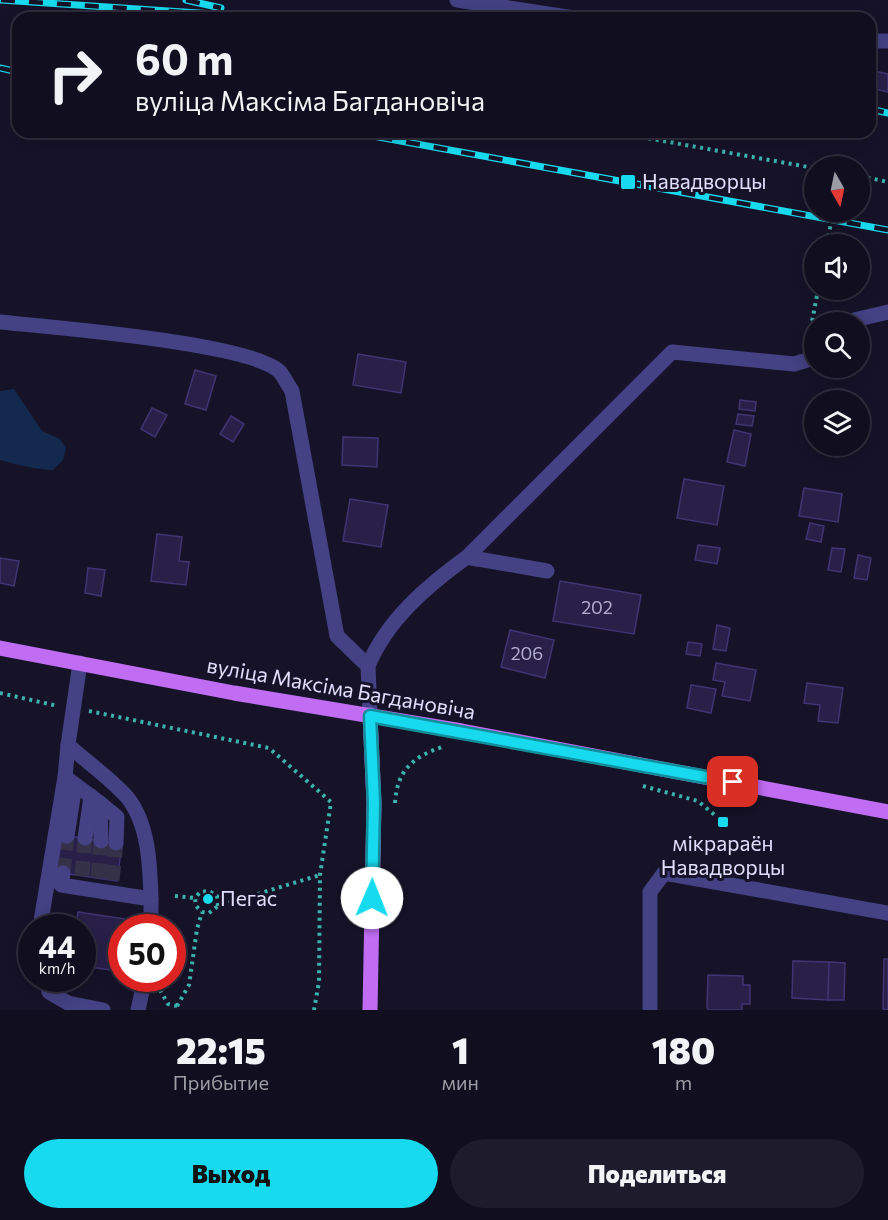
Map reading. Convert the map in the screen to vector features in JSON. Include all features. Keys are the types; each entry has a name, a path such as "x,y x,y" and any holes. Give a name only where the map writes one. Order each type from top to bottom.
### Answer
{"main road":[{"name":"вуліца Максіма Багдановіча","path":"0,648 462,731 888,812"},
{"path":"370,716 374,802 370,1010"}],"street":[{"path":"458,0 535,12"},
{"path":"870,316 888,312"},
{"path":"0,322 236,352 279,371 291,391 337,636 368,666"},
{"path":"370,716 368,666 375,650 392,624 435,581 467,557 672,352 794,364 804,362"},
{"path":"467,557 547,571"},
{"path":"67,836 70,781 68,745 81,663"},
{"path":"68,745 126,797 139,815 150,861 151,914"},
{"path":"70,781 95,800 109,842"},
{"path":"45,914 57,881 70,781"},
{"path":"85,838 95,800"},
{"path":"650,1010 650,892 664,873 888,913"},
{"path":"57,881 104,886 151,899"},
{"path":"49,992 68,1003 103,1010"},
{"path":"138,1010 142,992"}],"path":[{"path":"647,138 804,166"},
{"path":"870,178 888,182"},
{"path":"0,693 269,748 332,802 320,874 319,982 314,1010"},
{"path":"394,803 396,788 404,772 420,755 443,746 452,746"},
{"path":"633,783 698,801 723,822"},
{"path":"218,906 217,896 209,891 200,892 195,898 196,906 202,912 209,913 218,906 320,874"},
{"path":"175,896 195,898"},
{"path":"161,992 168,1005 176,1008 189,985 197,929 202,912"}],"water":[{"path":"14,389 42,431 60,439 66,448 63,460 53,470 0,460 0,391"}],"building":[{"path":"876,71 888,74 888,92 876,89"},
{"path":"358,354 406,362 401,393 353,385"},
{"path":"195,370 216,376 206,410 185,404"},
{"path":"740,400 756,402 755,411 739,409"},
{"path":"152,408 167,415 155,437 141,429"},
{"path":"738,414 754,416 752,426 736,424"},
{"path":"231,416 244,424 233,442 220,434"},
{"path":"734,430 751,434 745,466 727,462"},
{"path":"343,437 378,438 377,467 342,465"},
{"path":"684,479 724,486 717,525 677,518"},
{"path":"804,488 842,494 838,522 799,516"},
{"path":"350,499 388,505 381,547 343,541"},
{"path":"810,523 824,526 821,542 806,539"},
{"path":"157,534 182,537 179,561 189,562 186,585 151,581"},
{"path":"698,545 720,548 717,564 695,560"},
{"path":"832,548 845,549 841,572 828,570"},
{"path":"858,555 871,558 867,580 854,578"},
{"path":"0,558 19,561 14,586 0,583"},
{"path":"88,568 105,570 101,596 85,593"},
{"path":"560,581 641,595 634,634 553,621"},
{"path":"717,625 730,628 726,651 713,649"},
{"path":"510,630 554,640 545,678 501,667"},
{"path":"688,642 702,644 700,656 686,654"},
{"path":"716,663 756,670 750,701 722,696 725,682 713,680"},
{"path":"807,683 843,688 838,723 818,721 820,705 804,703"},
{"path":"691,685 716,689 711,713 687,708"},
{"path":"62,835 122,844 117,881 56,872"},
{"path":"96,915 108,916 108,970 96,968"},
{"path":"884,959 888,959 888,1010 883,1009"},
{"path":"793,961 829,962 828,1000 792,998"},
{"path":"829,962 845,963 844,1000 828,1000"},
{"path":"708,975 743,976 743,985 750,985 750,1004 742,1004 742,1010 709,1010 707,1008"}],"tunnel":[{"path":"63,873 67,836"},
{"path":"82,876 85,838"},
{"path":"98,878 101,841"},
{"path":"112,880 116,843"}],"railway":[{"path":"1,0 183,12"},
{"path":"186,0 221,8"},
{"path":"0,68 12,71"},
{"path":"876,110 888,113"},
{"path":"384,138 888,230"}],"place":[{"name":"Навадворцы","path":"628,182"},
{"name":"мікрараён Навадворцы","path":"723,822"},
{"name":"Пегас","path":"208,899"}],"route":[{"path":"372,898 374,802 370,716 733,782"}]}
